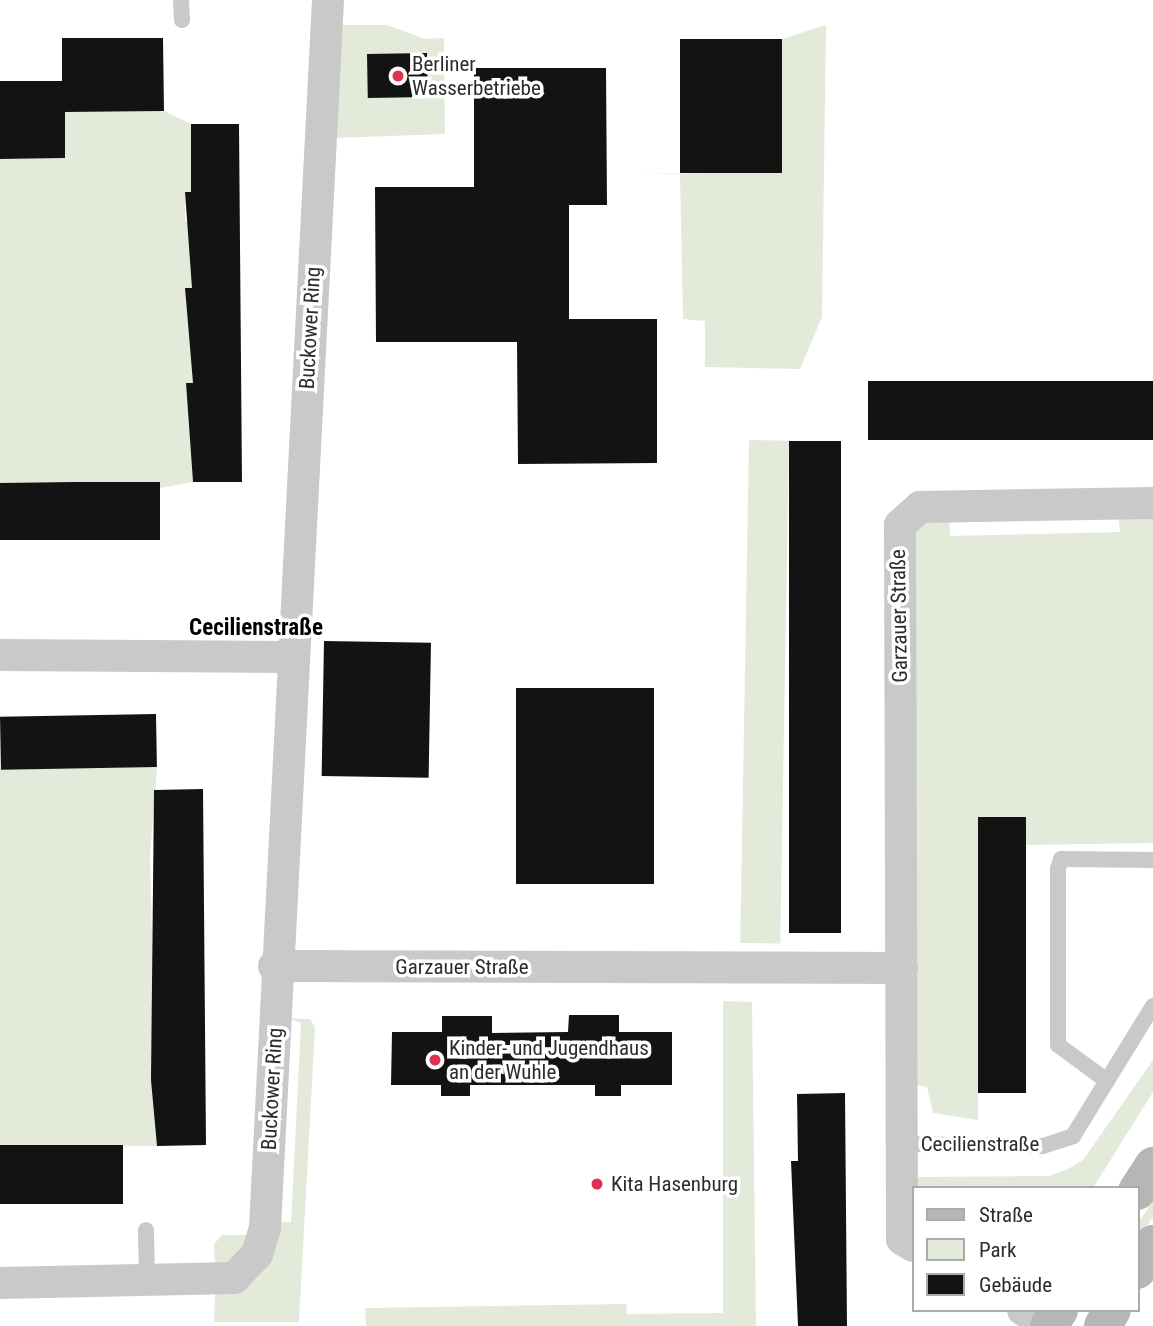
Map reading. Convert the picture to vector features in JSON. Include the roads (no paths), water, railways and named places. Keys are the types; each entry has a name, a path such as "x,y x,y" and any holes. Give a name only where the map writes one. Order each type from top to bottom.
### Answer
{"street":[{"name":"Buckower Ring","path":"0,1283 234,1278 257,1254 265,1227 274,966 328,0"},
{"name":"Garzauer Straße","path":"912,1245 902,1239 900,525 920,507 1153,503"},
{"path":"0,655 292,657"},
{"name":"Garzauer Straße","path":"274,966 902,968"},
{"path":"1139,1188 1153,1166"},
{"path":"1139,1267 1153,1244"}],"lane":[{"path":"181,0 182,20"},
{"path":"1107,1082 1058,1045 1058,869 1061,859 1153,860"},
{"name":"Cecilienstraße","path":"901,1144 1043,1146 1073,1136 1153,1006"},
{"path":"146,1230 148,1280"}],"place":[{"name":"Berliner Wasserbetriebe","path":"398,76"},
{"name":"Kinder- und Jugendhaus an der Wuhle","path":"435,1060"},
{"name":"Kita Hasenburg","path":"597,1184"}],"district":[{"name":"Cecilienstraße","path":"256,628"}]}
